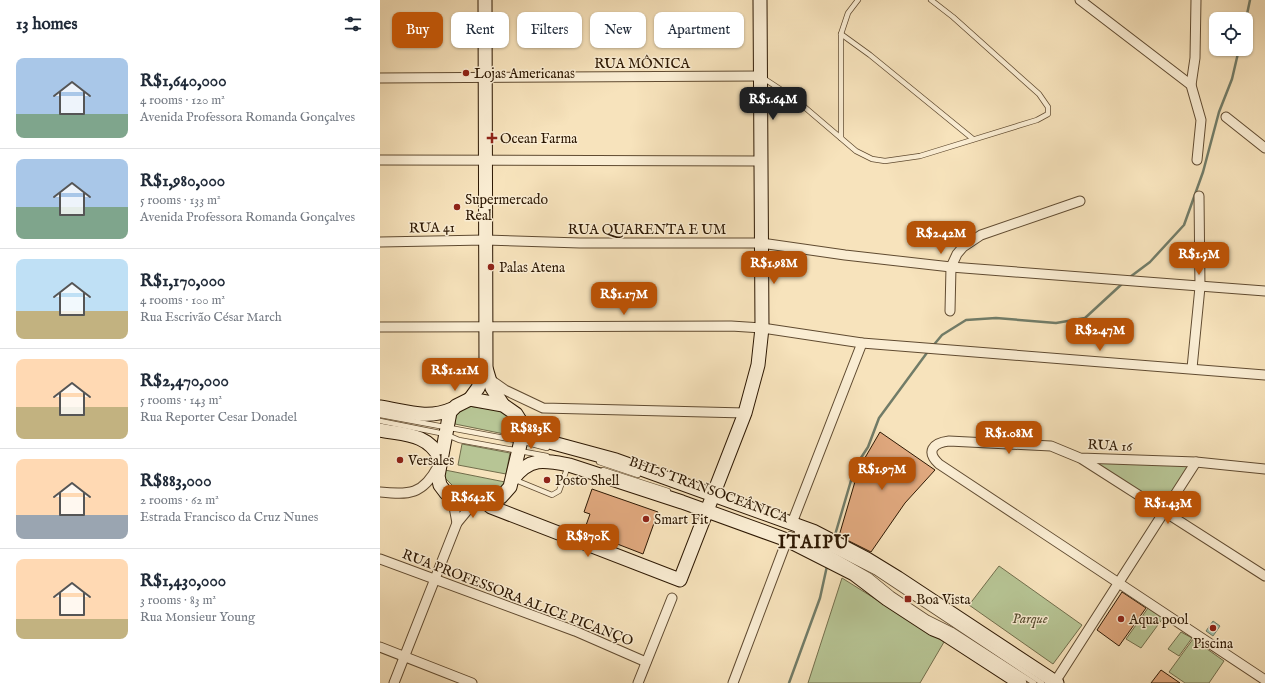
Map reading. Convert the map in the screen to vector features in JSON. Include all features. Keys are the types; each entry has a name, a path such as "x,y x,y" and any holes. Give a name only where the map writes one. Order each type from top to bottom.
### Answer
{"main road":[{"path":"485,0 487,373 492,388 503,405 516,414 528,432 542,440 616,460 784,536 854,574 933,629 944,633 1020,683"},
{"path":"452,409 445,431 438,476 440,485 446,493 452,496 482,503 680,580 711,504 745,413 758,365 762,328 760,0"},
{"path":"380,407 426,415 440,414 470,399 487,373"},
{"path":"470,399 503,405"},
{"path":"482,503 501,498 510,487 522,432 521,422"},
{"path":"380,430 422,438 430,443 439,462"},
{"path":"512,479 525,466 535,462 551,461 711,504 792,523 867,559 1051,683"}],"street":[{"path":"1080,0 1191,84"},
{"path":"1196,0 1195,58 1191,84 1201,120 1197,160"},
{"name":"RUA MÔNICA","path":"380,78 760,76"},
{"path":"1226,117 1265,148"},
{"path":"380,160 485,159 761,161"},
{"path":"1192,368 1200,287 1199,196"},
{"path":"950,311 951,267 957,254 970,240 1080,201"},
{"name":"RUA 41","path":"380,242 486,240"},
{"name":"RUA QUARENTA E UM","path":"486,240 580,243 761,243 845,255 951,267 1131,282 1265,291"},
{"path":"380,327 730,326 762,328 862,343 1265,375"},
{"path":"792,523 862,343"},
{"path":"487,373 505,390 543,408 745,413"},
{"name":"RUA 16","path":"1118,583 939,464 932,457 933,448 937,443 949,441 1051,446 1080,458 1196,462 1265,468"},
{"path":"1080,458 1166,511 1265,576"},
{"path":"380,492 402,494 414,492 423,487 439,462"},
{"path":"1051,683 1166,511 1196,462"},
{"path":"452,496 457,523"},
{"path":"394,683 457,523 471,506 482,503"},
{"path":"733,683 784,536"},
{"name":"RUA PROFESSORA ALICE PICANÇO","path":"380,559 575,631 646,662"},
{"path":"1118,583 1265,680"},
{"path":"638,683 672,598"},
{"path":"380,647 472,683"}],"lane":[{"path":"841,138 841,34 848,13 858,0"},
{"path":"760,76 784,91 863,155 885,161 920,156 1037,120 1048,114 1048,107 1039,94 931,0"},
{"path":"841,34 870,55 973,139"},
{"name":"BHLS TRANSOCEÂNICA","path":"380,415 445,431 519,446 552,457 622,475 677,494"},
{"name":"BHLS TRANSOCEÂNICA","path":"380,421 445,431 459,440 554,450"},
{"name":"BHLS TRANSOCEÂNICA","path":"596,461 644,477"},
{"path":"512,479 552,495 559,491 569,465"},
{"name":"BHLS TRANSOCEÂNICA","path":"652,479 674,487"},
{"name":"BHLS TRANSOCEÂNICA","path":"681,490 711,504"},
{"name":"BHLS TRANSOCEÂNICA","path":"690,498 797,532 855,560 1051,683"},
{"name":"BHLS TRANSOCEÂNICA","path":"784,536 820,548 856,568 935,622 952,630 1034,683"}],"green space":[{"path":"468,406 504,411 509,414 516,426 514,436 455,424 456,415"},
{"path":"462,444 510,453 506,474 458,465"},
{"path":"1092,460 1192,465 1165,507"},
{"path":"445,470 505,482 498,492 488,496 456,489 444,477"},
{"name":"Parque","path":"999,566 1082,625 1053,664 969,605"},
{"path":"842,578 944,642 920,683 808,683"},
{"path":"1148,608 1163,618 1141,648 1126,639"},
{"path":"1181,632 1192,638 1179,656 1168,649"},
{"path":"1193,639 1224,661 1209,683 1185,683 1169,672"}],"shaded area":[{"name":"Piscina","path":"1213,621 1220,626 1213,636 1206,631"}],"building":[{"path":"880,432 935,470 905,503 871,552 839,536 859,468"},
{"path":"592,489 658,512 643,554 584,531 590,514 584,512"},
{"name":"Aqua pool","path":"1122,592 1146,608 1119,646 1097,630"},
{"path":"1161,670 1180,683 1151,683"}],"waterway":[{"path":"1247,12 1250,0"},
{"path":"1130,277 1150,262 1184,225 1203,172 1219,112 1232,79 1237,56"},
{"path":"932,347 942,335 966,320 996,318 1056,323 1085,318 1123,283"},
{"path":"835,535 855,467 868,447 879,418 929,350"},
{"path":"789,683 820,598 827,566"}],"place":[{"name":"Lojas Americanas","path":"466,73"},
{"name":"Ocean Farma","path":"492,138"},
{"name":"Supermercado Real","path":"457,207"},
{"name":"Palas Atena","path":"491,267"},
{"name":"Versales","path":"400,460"},
{"name":"Posto Shell","path":"547,480"},
{"name":"Smart Fit","path":"646,519"},
{"name":"Boa Vista","path":"908,599"},
{"name":"Aqua pool","path":"1121,619"},
{"name":"Piscina","path":"1213,628"}],"district":[{"name":"ITAIPU","path":"814,542"}]}
